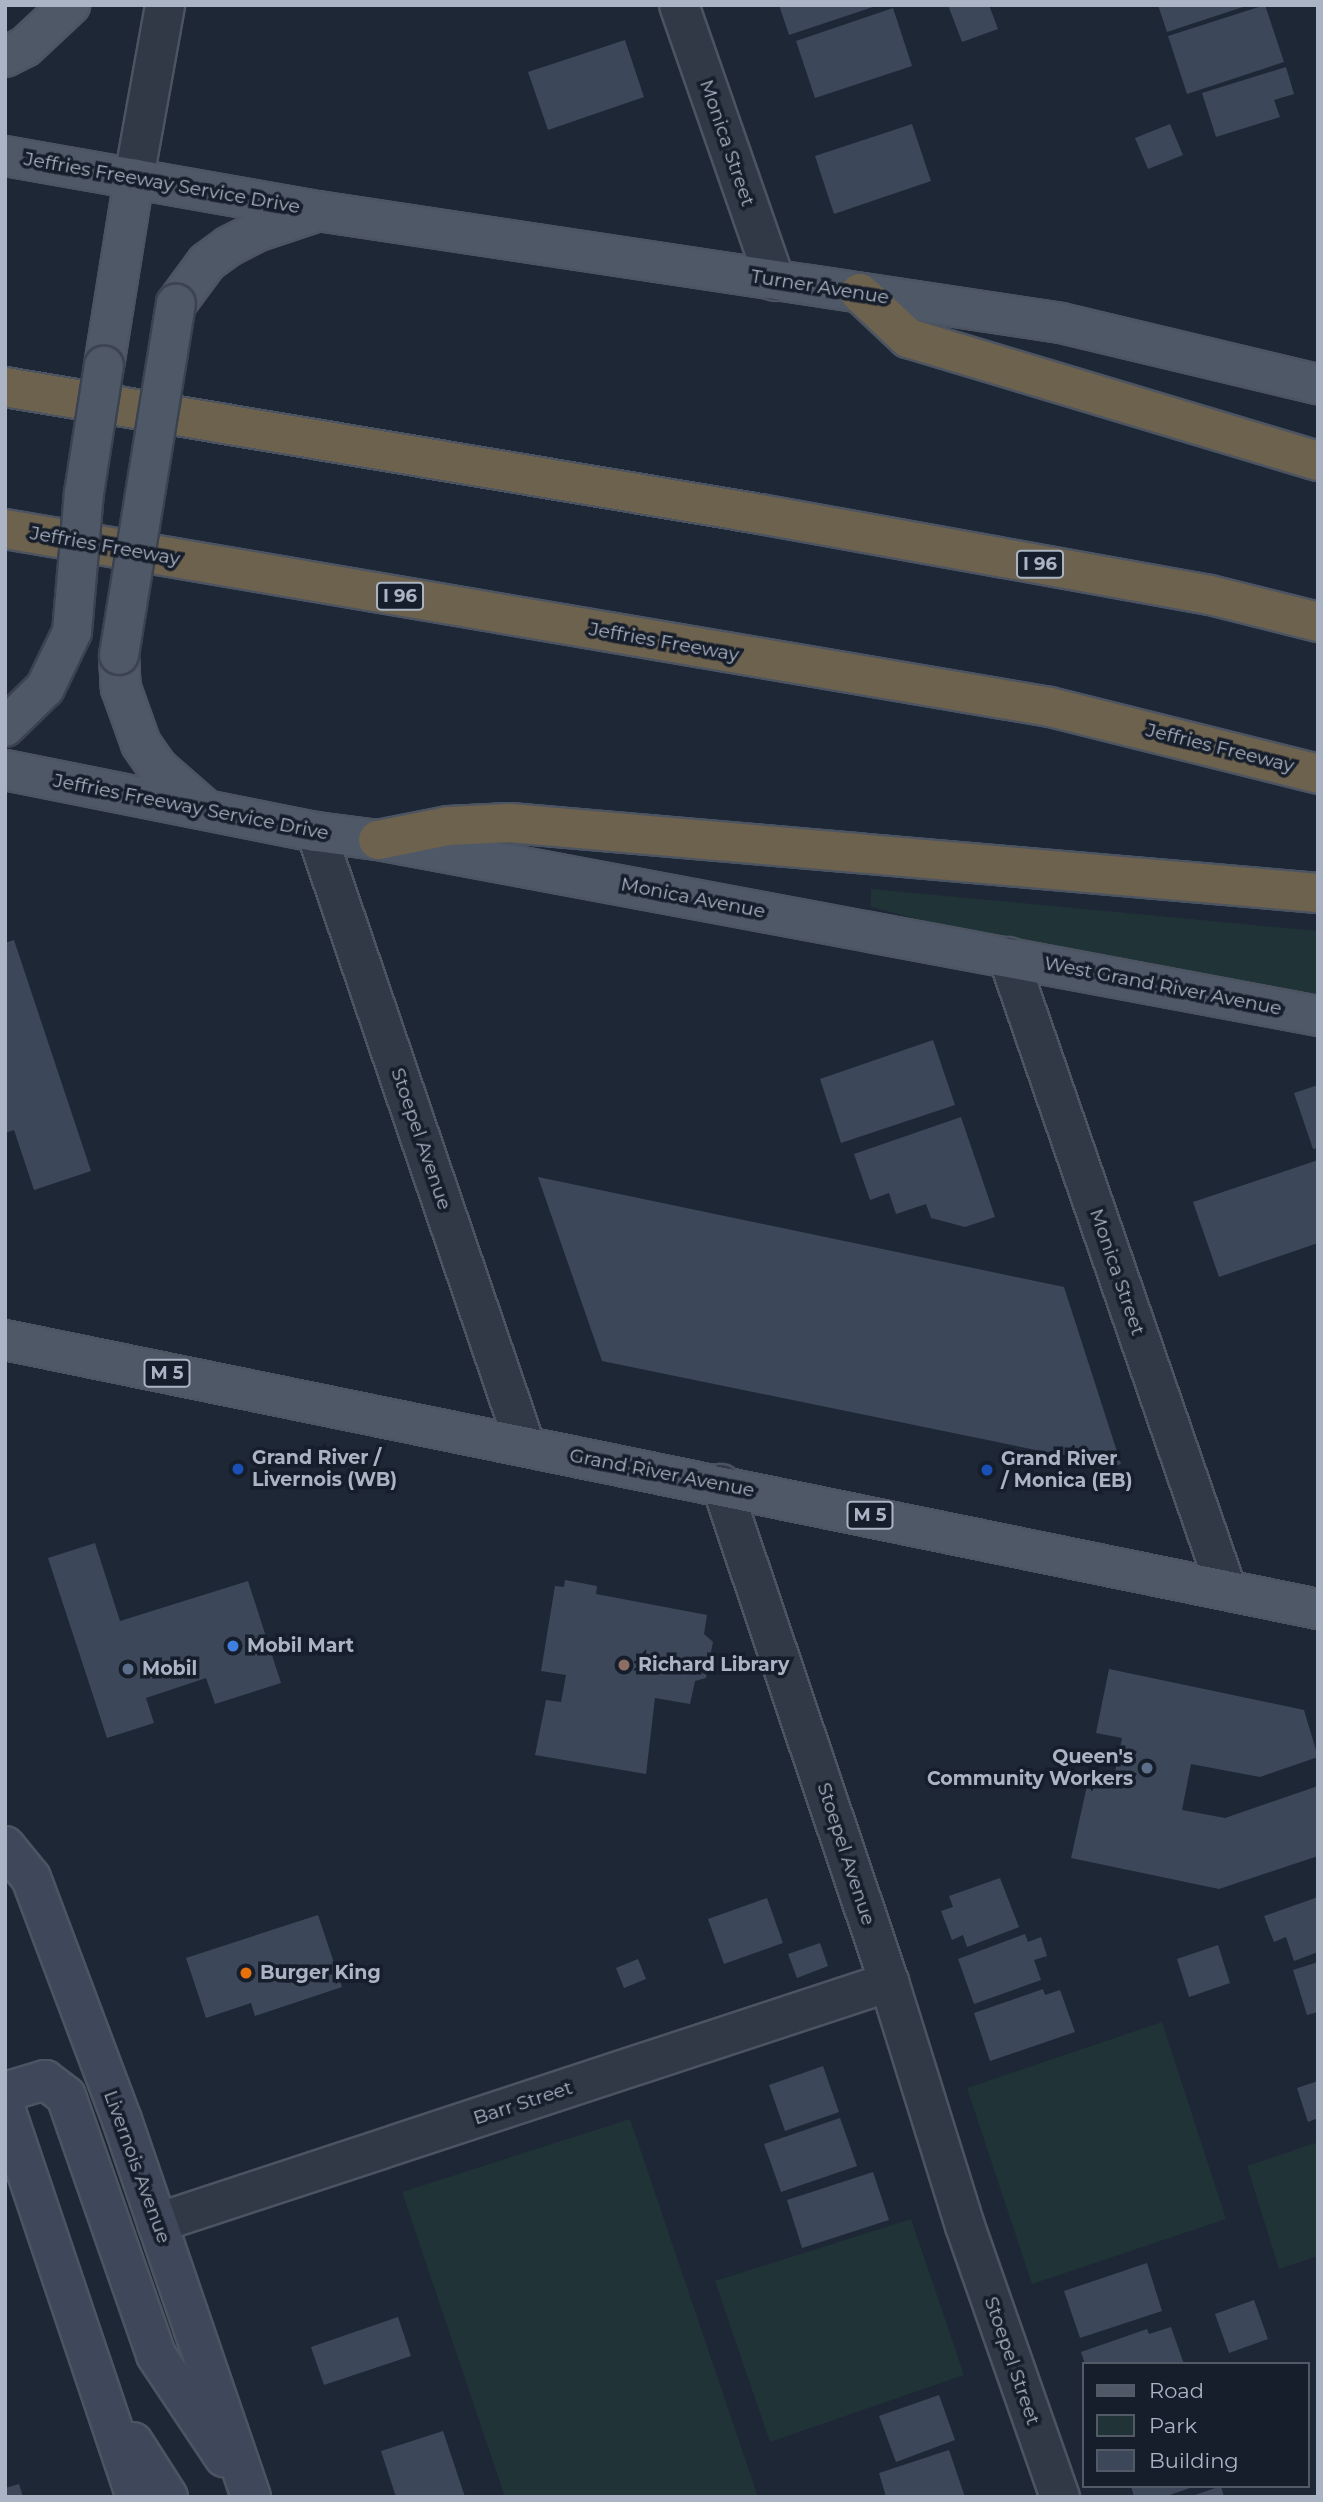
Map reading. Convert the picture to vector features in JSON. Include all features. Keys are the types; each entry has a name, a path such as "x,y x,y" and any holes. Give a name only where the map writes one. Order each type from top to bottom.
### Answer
{"highway":[{"path":"860,293 908,338 1318,461"},
{"name":"I 96","path":"5,387 747,511 1210,595 1318,622"},
{"name":"Jeffries Freeway","path":"5,529 1050,707 1318,774"},
{"path":"378,840 448,826 510,823 1318,893"}],"main road":[{"path":"5,57 25,47 70,5"},
{"name":"Jeffries Freeway Service Drive","path":"5,156 318,211"},
{"path":"5,727 45,688 72,632 84,493 134,178"},
{"path":"206,810 159,768 142,744 121,688 119,654 176,304 207,262 229,246 256,232 318,211"},
{"name":"Turner Avenue","path":"318,211 1061,323 1318,384"},
{"name":"Jeffries Freeway Service Drive","path":"5,771 316,832 378,840"},
{"name":"Monica Avenue","path":"378,840 1008,957"},
{"name":"West Grand River Avenue","path":"1008,957 1318,1016"},
{"name":"Grand River Avenue","path":"5,1340 1226,1588 1318,1609"},
{"name":"Livernois Avenue","path":"5,1846 31,1878 158,2223 251,2497"},
{"path":"5,2092 45,2080 65,2096 156,2355 251,2497"},
{"path":"5,2108 136,2497"},
{"path":"100,2390 168,2497"}],"street":[{"path":"134,178 165,5"},
{"name":"Monica Street","path":"679,5 775,281"},
{"name":"Stoepel Avenue","path":"316,832 524,1445"},
{"name":"Monica Street","path":"1008,957 1226,1588"},
{"name":"Stoepel Avenue","path":"721,1485 889,1982 965,2226"},
{"name":"Barr Street","path":"158,2223 889,1982"},
{"name":"Stoepel Street","path":"965,2226 1060,2497"}],"green space":[{"path":"871,889 1318,931 1318,996 1009,943 871,907"},
{"path":"1162,2022 1226,2219 1032,2284 967,2088"},
{"path":"630,2119 758,2497 505,2497 402,2192"},
{"path":"1318,2142 1318,2256 1279,2269 1247,2166"},
{"path":"911,2219 964,2375 770,2442 715,2281"}],"building":[{"path":"779,5 876,5 876,6 789,35"},
{"path":"948,5 989,5 998,29 962,42"},
{"path":"1158,5 1246,5 1246,6 1167,32"},
{"path":"1265,5 1284,62 1187,94 1168,36"},
{"path":"893,8 912,66 815,98 796,41"},
{"path":"625,40 644,97 548,130 528,72"},
{"path":"1286,67 1294,94 1274,100 1280,117 1216,137 1202,93"},
{"path":"912,124 931,181 834,214 815,156"},
{"path":"1170,124 1183,155 1148,169 1135,138"},
{"path":"14,940 91,1171 34,1190 14,1130 5,1133 5,943"},
{"path":"933,1040 955,1105 841,1143 820,1079"},
{"path":"1318,1085 1318,1148 1313,1149 1294,1093"},
{"path":"961,1117 995,1217 965,1227 931,1218 926,1204 896,1214 889,1193 870,1200 854,1154"},
{"path":"1318,1160 1318,1243 1219,1277 1193,1202"},
{"path":"538,1177 1064,1287 1121,1464 1114,1466 602,1361"},
{"path":"95,1543 120,1621 248,1581 281,1683 215,1704 206,1678 146,1698 154,1723 107,1738 48,1558"},
{"path":"565,1580 597,1586 596,1594 707,1615 704,1634 713,1642 706,1678 695,1681 690,1704 655,1698 646,1774 535,1755 546,1700 561,1702 566,1675 541,1671 555,1586 564,1587"},
{"path":"1109,1669 1304,1710 1318,1757 1260,1777 1191,1764 1182,1810 1225,1818 1318,1786 1318,1856 1219,1889 1071,1858 1090,1772 1114,1777 1122,1738 1096,1733"},
{"path":"1000,1878 1019,1927 967,1947 963,1935 952,1940 941,1911 953,1907 949,1896"},
{"path":"1318,1897 1318,1952 1294,1961 1286,1937 1274,1942 1264,1916"},
{"path":"767,1898 783,1943 724,1964 708,1919"},
{"path":"318,1915 342,1987 255,2016 251,2003 206,2018 186,1958"},
{"path":"1025,1934 1028,1942 1041,1937 1047,1956 1034,1960 1041,1980 974,2004 958,1959"},
{"path":"820,1943 828,1966 797,1978 788,1954"},
{"path":"1218,1945 1230,1983 1189,1997 1177,1959"},
{"path":"638,1959 646,1979 624,1988 616,1968"},
{"path":"1318,1962 1318,2012 1307,2015 1293,1970"},
{"path":"1043,1989 1045,1995 1060,1990 1075,2032 990,2061 974,2013"},
{"path":"823,2066 839,2112 785,2131 769,2085"},
{"path":"1318,2081 1318,2118 1308,2122 1297,2088"},
{"path":"840,2118 857,2166 781,2192 764,2144"},
{"path":"873,2172 889,2220 802,2248 787,2200"},
{"path":"1147,2263 1162,2311 1080,2338 1064,2291"},
{"path":"1254,2300 1268,2339 1229,2353 1215,2314"},
{"path":"398,2317 411,2356 324,2385 311,2347"},
{"path":"1171,2327 1183,2362 1084,2362 1081,2352 1147,2329 1149,2334"},
{"path":"939,2395 955,2440 896,2462 879,2416"},
{"path":"443,2431 465,2497 396,2497 381,2451"},
{"path":"949,2450 965,2497 886,2497 879,2473"},
{"path":"19,2484 23,2497 5,2497 5,2488"},
{"path":"1132,2488 1190,2488 1164,2497 1134,2497"},
{"path":"1222,2488 1224,2497 1192,2497"}],"place":[{"name":"Grand River / Livernois (WB)","path":"238,1469"},
{"name":"Grand River / Monica (EB)","path":"987,1470"},
{"name":"Mobil Mart","path":"233,1646"},
{"name":"Richard Library","path":"624,1665"},
{"name":"Mobil","path":"128,1669"},
{"name":"Queen's Community Workers","path":"1147,1768"},
{"name":"Burger King","path":"246,1973"}]}
